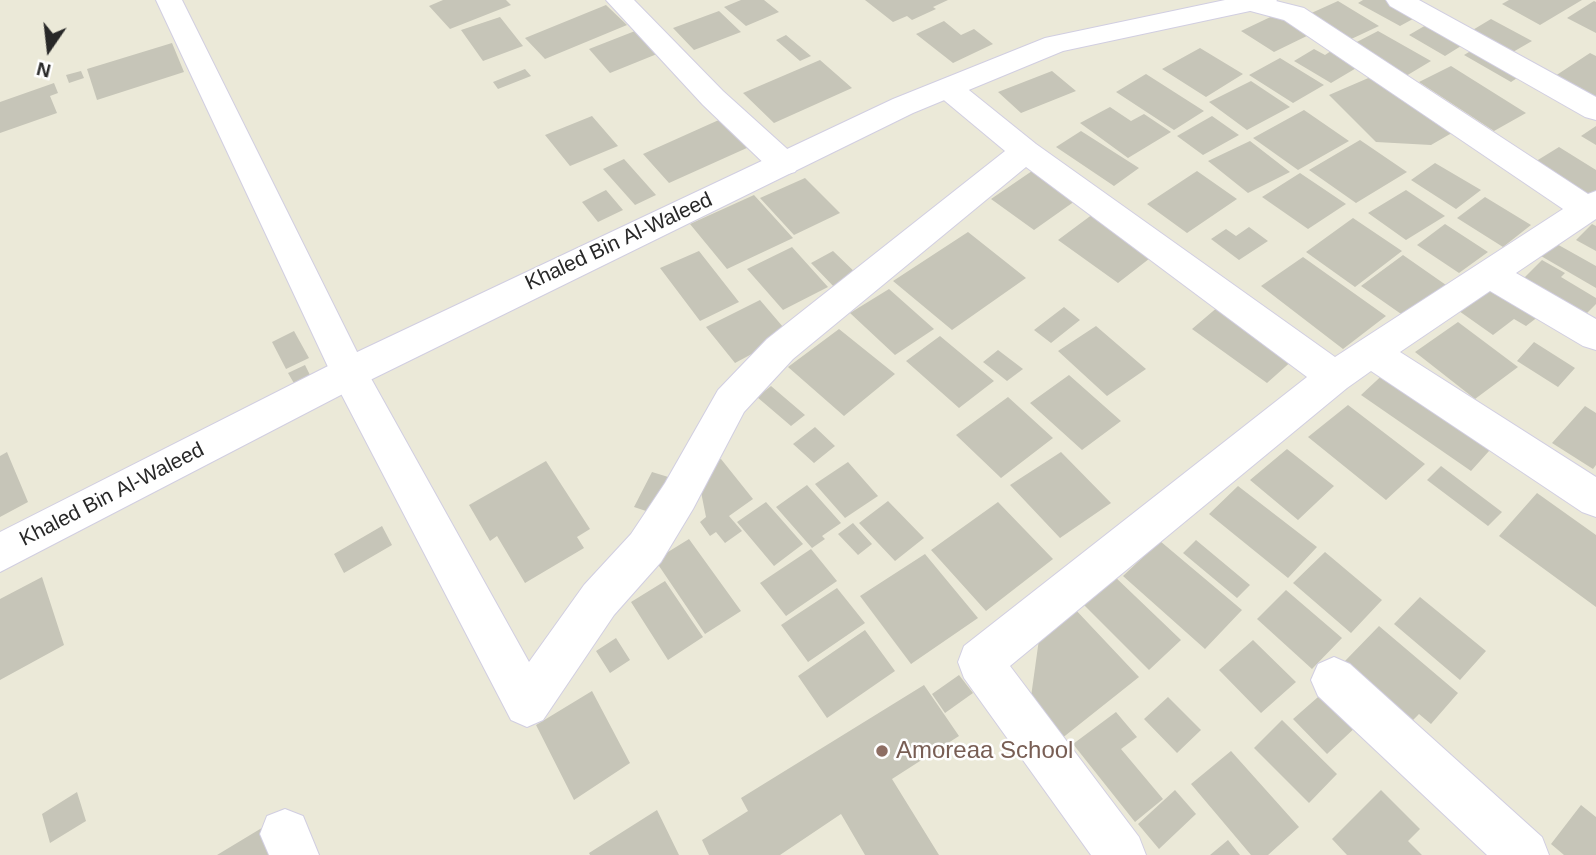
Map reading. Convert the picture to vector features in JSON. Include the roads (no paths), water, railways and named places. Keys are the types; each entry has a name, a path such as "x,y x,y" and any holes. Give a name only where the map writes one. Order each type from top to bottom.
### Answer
{"street":[{"path":"169,0 349,373 527,704 599,600 646,548 679,496 731,401 780,349 1025,151"},
{"path":"619,0 713,98 784,164"},
{"path":"1399,0 1596,110"},
{"path":"1121,855 980,662 1334,377 1592,206 1294,14 1258,1"},
{"name":"Khaled Bin Al-Waleed","path":"0,553 349,373 903,106 1055,44 1258,1"},
{"path":"949,89 1025,151 1334,377"},
{"path":"1490,274 1596,336"},
{"path":"1371,353 1596,499"},
{"path":"1334,680 1524,855"}],"place":[{"name":"Amoreaa School","path":"882,751"}]}
